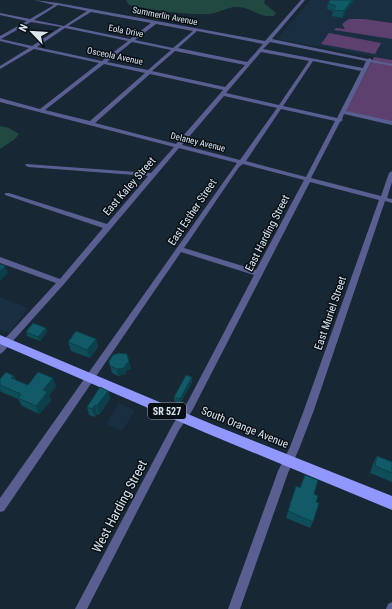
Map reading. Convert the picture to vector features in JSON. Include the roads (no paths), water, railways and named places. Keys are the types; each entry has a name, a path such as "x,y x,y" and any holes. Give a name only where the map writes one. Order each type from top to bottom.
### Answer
{"main road":[{"name":"South Orange Avenue","path":"2,344 91,377 182,417 289,459 392,502"}],"street":[{"name":"Summerlin Avenue","path":"36,0 196,30 267,41 392,64"},
{"name":"East Kaley Street","path":"2,344 60,282 303,0"},
{"path":"0,39 58,4"},
{"path":"0,68 91,10"},
{"name":"Eola Drive","path":"0,14 248,64"},
{"path":"40,111 155,22"},
{"path":"90,124 196,30"},
{"name":"Osceola Avenue","path":"0,39 227,89"},
{"path":"260,50 366,70"},
{"name":"East Harding Street","path":"182,417 340,120 366,70 370,59"},
{"name":"East Esther Street","path":"0,507 312,60"},
{"path":"222,94 340,120"},
{"name":"Delaney Avenue","path":"0,100 388,200"},
{"path":"344,112 392,123"},
{"path":"28,165 153,175"},
{"name":"East Muriel Street","path":"234,609 283,471 309,410 388,200 392,174"},
{"path":"7,194 108,227"},
{"path":"180,249 258,274"},
{"path":"0,260 60,282"},
{"name":"West Harding Street","path":"81,609 182,417"}]}
